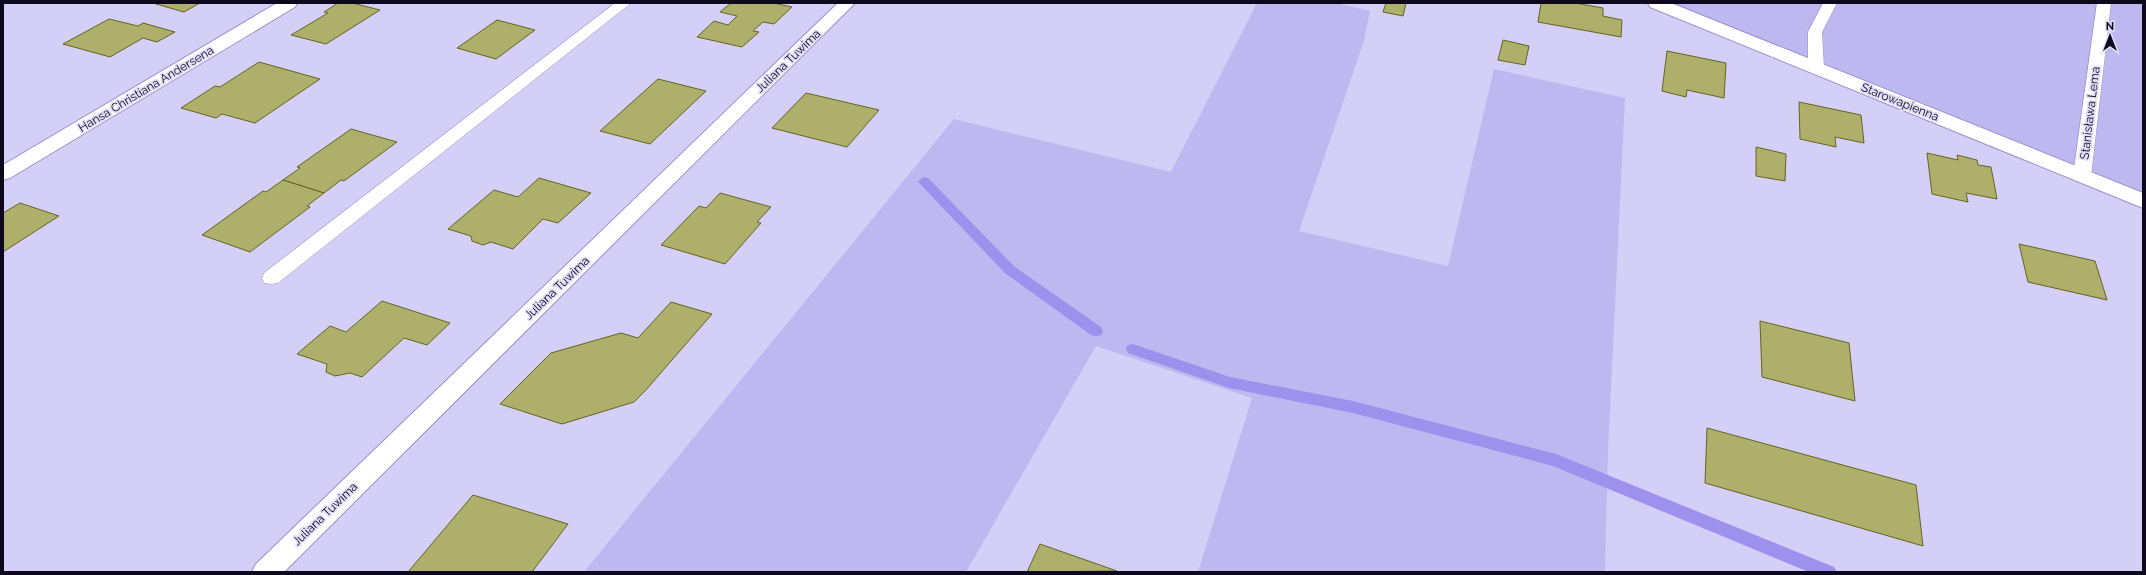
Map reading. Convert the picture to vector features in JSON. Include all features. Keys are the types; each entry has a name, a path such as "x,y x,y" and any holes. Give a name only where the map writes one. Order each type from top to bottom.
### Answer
{"street":[{"name":"Hansa Christiana Andersena","path":"3,174 289,3"},
{"name":"Juliana Tuwima","path":"266,572 847,3"},
{"name":"Starowapienna","path":"1656,3 2143,201"}],"lane":[{"path":"271,278 624,3"},
{"path":"1816,68 1815,32 1830,3"},
{"name":"Stanisława Lema","path":"2082,176 2104,3"}],"shaded area":[{"path":"1257,3 1336,3 1370,11 1364,41 1299,231 1448,266 1494,69 1625,98 1608,451 1605,572 1198,572 1252,398 1096,346 966,572 584,572 954,119 1171,172"},
{"path":"1668,3 2143,3 2143,196"}],"building":[{"path":"200,3 184,12 156,4"},
{"path":"338,3 352,3 380,10 326,44 291,35 328,13 324,12"},
{"path":"731,3 773,3 792,7 774,24 763,22 753,31 759,32 742,47 697,37 714,21 728,25 737,16 720,12"},
{"path":"1386,3 1406,3 1403,16 1383,12"},
{"path":"1541,3 1575,3 1603,8 1603,16 1622,20 1621,37 1538,22"},
{"path":"109,19 138,26 143,23 175,32 157,42 143,38 110,57 63,44"},
{"path":"497,20 535,30 496,59 457,48"},
{"path":"1503,40 1529,46 1525,65 1498,60"},
{"path":"1667,51 1726,63 1724,98 1687,90 1686,97 1662,91"},
{"path":"259,62 320,79 255,123 222,114 216,118 181,108 215,86 220,87"},
{"path":"658,79 706,91 650,144 600,131"},
{"path":"806,93 879,110 847,147 772,128"},
{"path":"1799,102 1861,115 1864,143 1835,137 1836,147 1800,139"},
{"path":"351,129 397,142 344,181 341,180 324,193 283,180 300,168 297,167"},
{"path":"1756,147 1786,154 1785,181 1756,176"},
{"path":"1927,153 1958,160 1957,155 1977,160 1978,165 1991,167 1997,199 1966,193 1968,202 1932,194"},
{"path":"539,178 591,193 558,223 543,219 513,249 491,242 483,245 472,241 471,236 448,229 494,190 518,197"},
{"path":"283,180 324,193 307,206 310,207 250,252 202,235 263,191 266,192"},
{"path":"720,193 771,207 757,222 761,223 725,264 661,245 699,206 706,208"},
{"path":"20,203 59,216 3,252 3,213"},
{"path":"2019,244 2095,261 2107,300 2028,282"},
{"path":"382,301 450,323 427,345 404,338 362,377 350,373 335,376 326,372 327,364 297,354 330,326 346,332"},
{"path":"671,302 712,314 634,402 562,424 500,404 551,353 621,333 638,338"},
{"path":"1760,321 1849,343 1855,401 1762,377"},
{"path":"1707,428 1916,485 1923,546 1705,483"},
{"path":"473,495 568,524 532,572 408,572"},
{"path":"1040,544 1117,571 1027,572"}],"waterway":[{"path":"924,181 1010,270 1096,331"},
{"path":"1133,349 1229,382 1353,407 1556,460 1828,572"}]}
